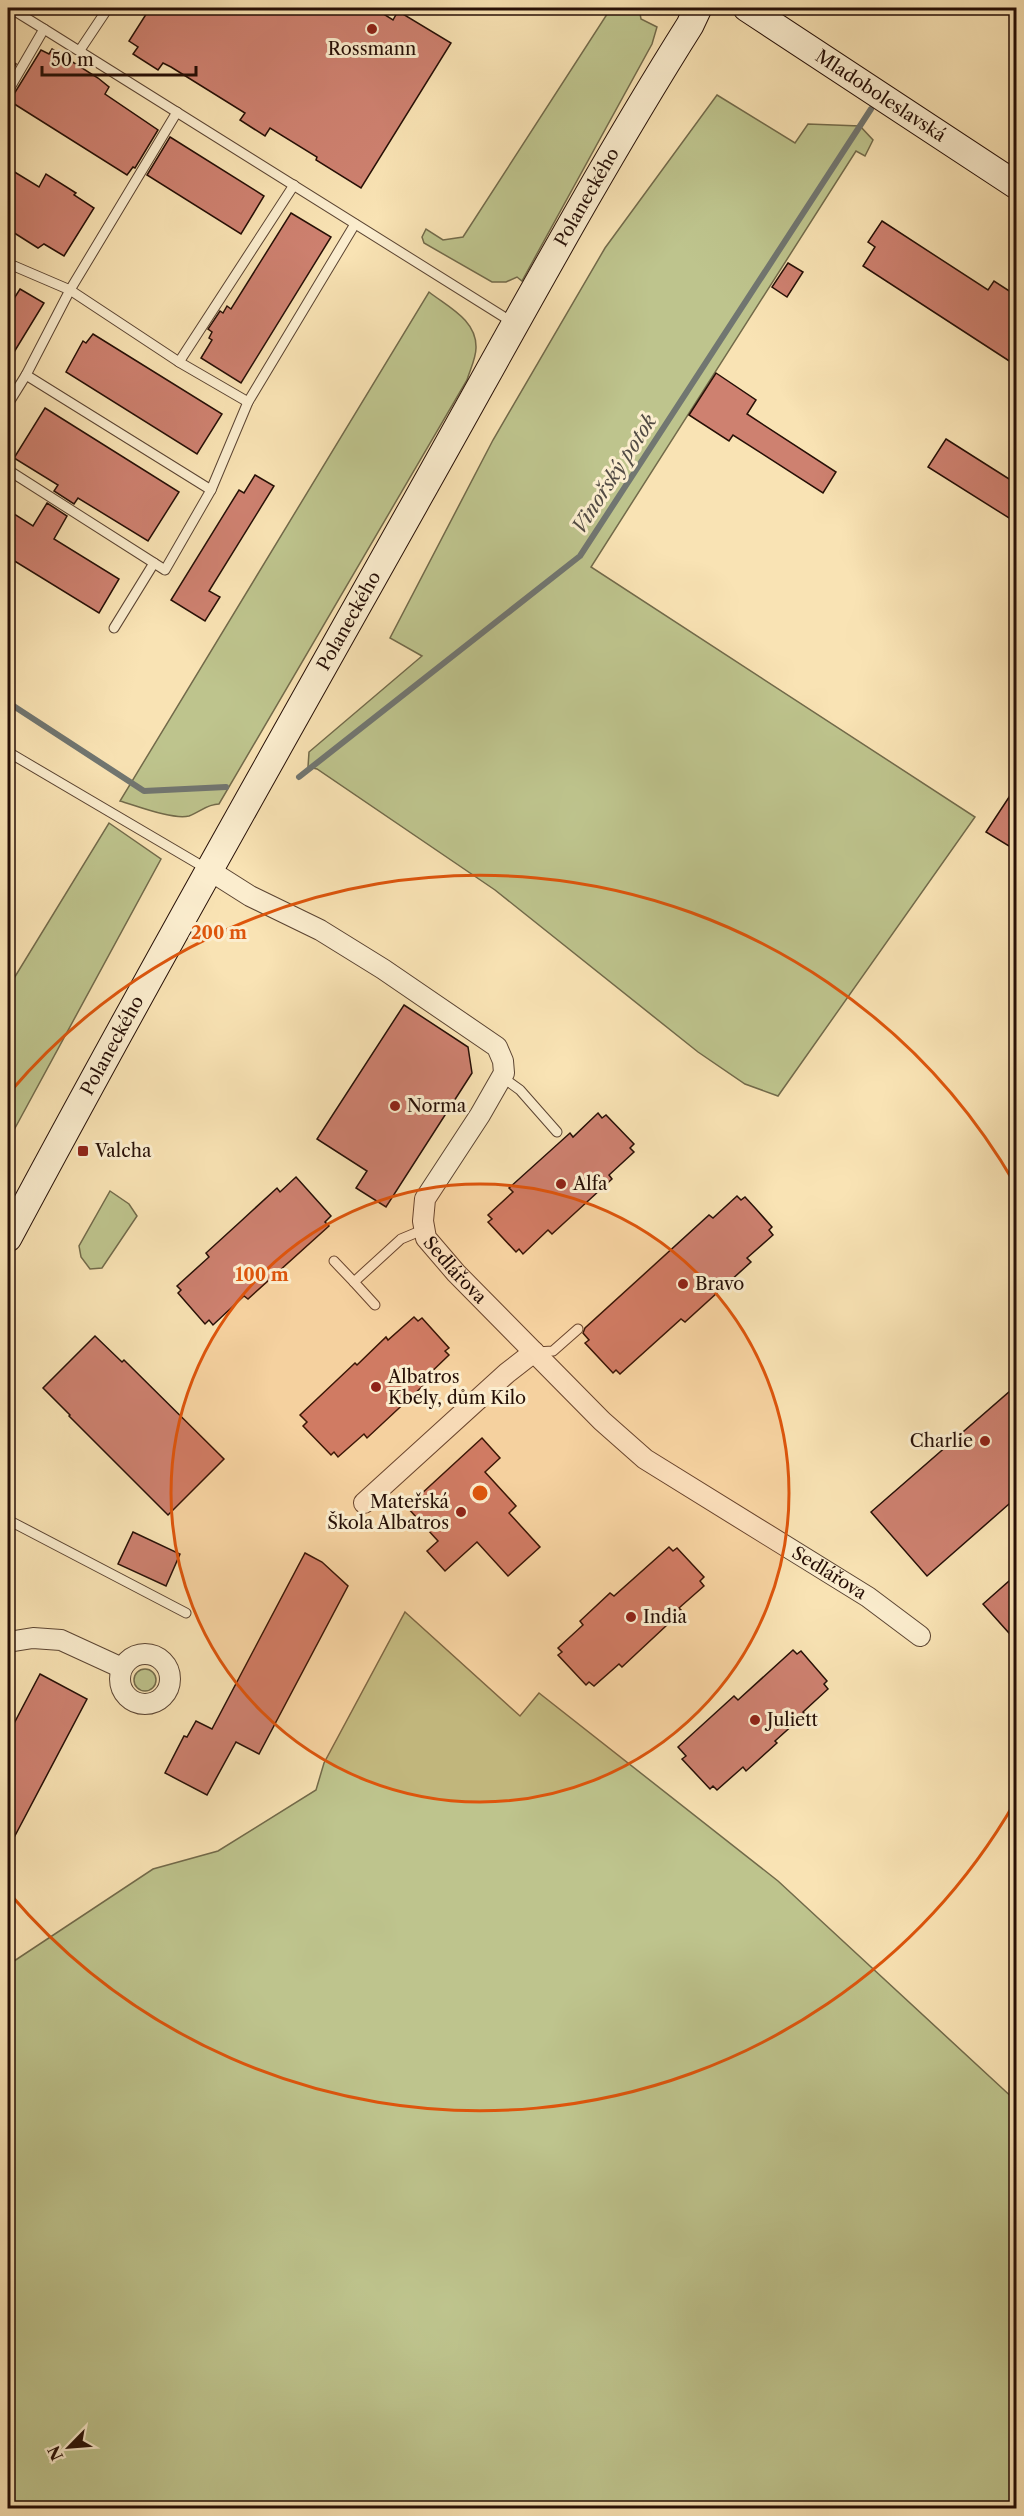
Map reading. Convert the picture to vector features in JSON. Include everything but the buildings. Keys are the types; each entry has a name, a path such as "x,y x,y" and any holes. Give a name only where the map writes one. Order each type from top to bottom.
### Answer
{"street":[{"name":"Polaneckého","path":"8,1238 209,870 516,324 698,8"},
{"name":"Mladoboleslavská","path":"747,8 1017,185"},
{"path":"209,870 250,896 320,930 482,1036 497,1047 503,1061 502,1077"},
{"name":"Sedlářova","path":"502,1077 425,1199 426,1238 456,1274 602,1421 645,1459 868,1597 920,1636"},
{"path":"364,1503 507,1373 534,1352"},
{"path":"8,1642 33,1638 61,1640 122,1668"}],"lane":[{"path":"10,8 516,324"},
{"path":"80,50 108,8"},
{"path":"8,91 44,29"},
{"path":"8,404 26,375 70,290 177,112"},
{"path":"179,362 294,185"},
{"path":"8,470 165,570 211,490 248,402 354,224"},
{"path":"8,266 14,266 70,290 179,362 248,402"},
{"path":"26,375 211,490"},
{"path":"114,628 154,563"},
{"path":"8,752 209,870"},
{"path":"502,1077 520,1090 557,1132"},
{"path":"354,1282 401,1239 425,1228"},
{"path":"334,1261 375,1305"},
{"path":"534,1352 553,1351 578,1329"},
{"path":"8,1520 186,1613"}],"green space":[{"path":"611,8 639,8 641,19 657,27 652,44 522,281 517,277 506,282 492,282 424,243 422,237 426,229 443,240 463,237"},
{"path":"717,95 795,143 808,124 860,126 873,140 865,156 856,151 591,567 975,817 778,1096 745,1084 698,1052 495,890 317,769 308,767 309,752 422,656 390,638 493,440 605,248"},
{"path":"429,292 460,315 472,330 476,352 467,380 219,804 182,817 155,812 120,801"},
{"path":"109,823 161,859 8,1141 8,988"},
{"path":"110,1191 129,1204 137,1216 102,1268 90,1269 81,1257 79,1246"},
{"path":"405,1612 520,1716 539,1693 778,1881 1016,2101 1016,2508 8,2508 8,1965 153,1869 218,1851 316,1790 324,1763"},
{"path":"145,1669 153,1672 156,1680 153,1688 145,1691 137,1688 134,1680 137,1672"}],"waterway":[{"name":"Vinořský potok","path":"299,777 580,556 871,109"},
{"name":"Vinořský potok","path":"12,705 144,791 226,787"}],"place":[{"name":"Rossmann","path":"372,29"},
{"name":"Norma","path":"395,1106"},
{"name":"Valcha","path":"83,1151"},
{"name":"Alfa","path":"561,1184"},
{"name":"Bravo","path":"683,1284"},
{"name":"Albatros Kbely, dům Kilo","path":"376,1387"},
{"name":"Charlie","path":"985,1441"},
{"name":"Mateřská Škola Albatros","path":"461,1512"},
{"name":"India","path":"631,1617"},
{"name":"Juliett","path":"755,1720"}]}
